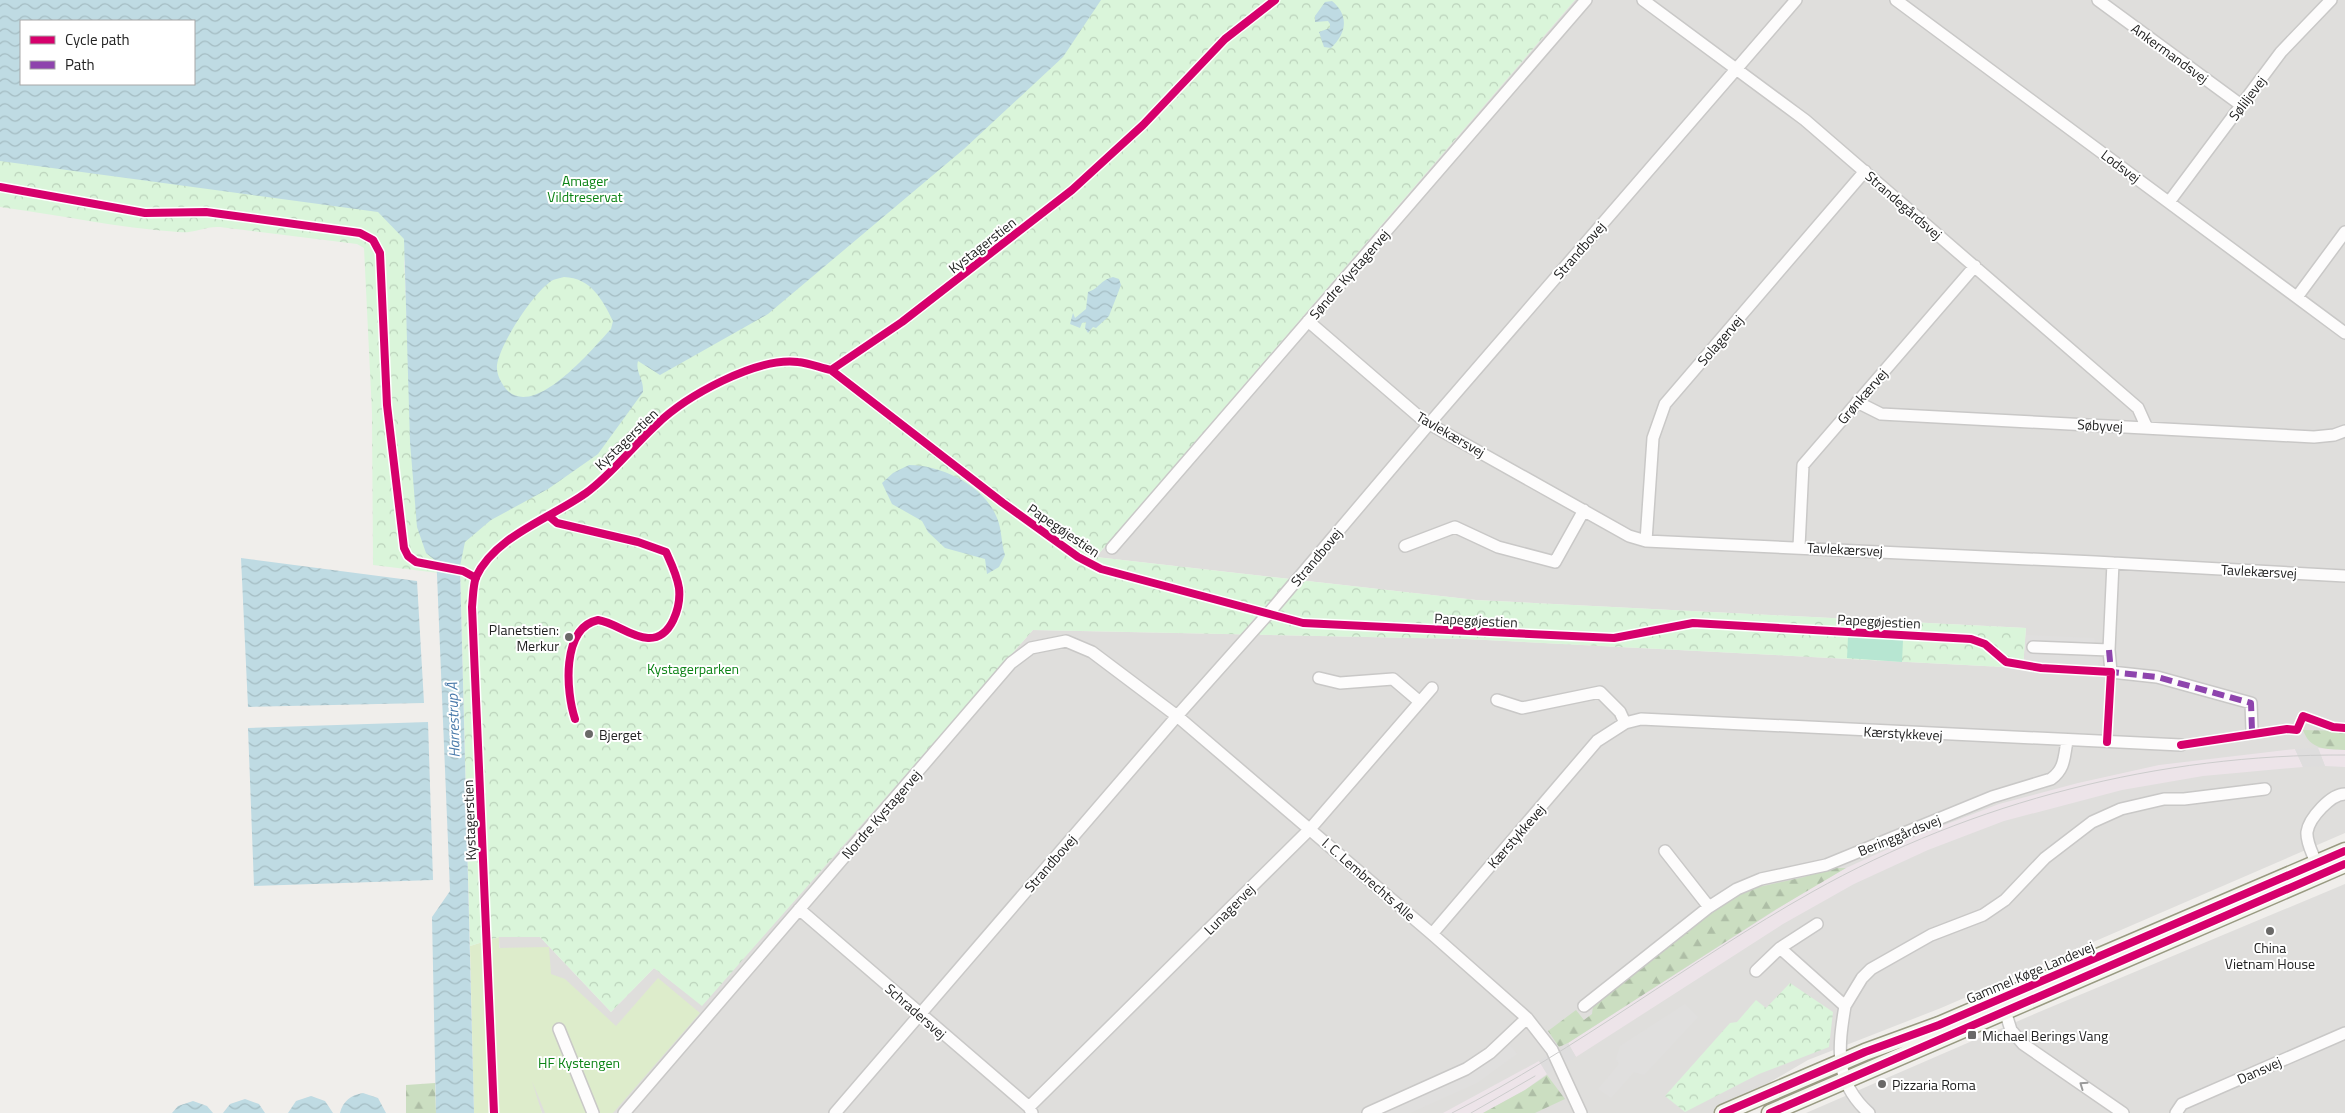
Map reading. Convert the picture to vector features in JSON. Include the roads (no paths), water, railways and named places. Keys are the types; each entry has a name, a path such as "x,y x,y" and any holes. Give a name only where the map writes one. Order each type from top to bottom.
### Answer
{"main road":[{"name":"Gammel Køge Landevej","path":"1723,1113 1840,1063 1939,1025 2345,851"},
{"name":"Gammel Køge Landevej","path":"1770,1113 2345,864"}],"street":[{"name":"Søndre Kystagervej","path":"1112,548 1586,0"},
{"name":"Strandegårdsvej","path":"1643,0 1805,120 2138,408 2147,428"},
{"name":"Strandbovej","path":"834,1113 1177,716 1268,614 1429,424 1796,0"},
{"name":"Lodsvej","path":"1896,0 2345,333"},
{"name":"Ankermandsvej","path":"2098,0 2241,105"},
{"name":"Søliljevej","path":"2169,202 2281,52 2331,0"},
{"name":"Solagervej","path":"1646,541 1653,438 1665,404 1865,171"},
{"path":"2297,297 2345,232"},
{"name":"Grønkærvej","path":"1799,547 1804,465 1975,266"},
{"name":"Tavlekærsvej","path":"1308,321 1429,424 1629,536 1646,541 1799,547 2345,576"},
{"name":"Søbyvej","path":"1857,402 1881,414 2314,437 2334,435 2345,431"},
{"path":"1405,546 1455,527 1498,547 1555,562 1584,510"},
{"path":"2113,563 2109,650 2112,672 2157,677 2251,703 2252,730"},
{"name":"Nordre Kystagervej","path":"624,1113 1009,665 1031,648 1066,640 1092,652 1177,716"},
{"path":"2032,647 2109,650"},
{"path":"1319,678 1340,682 1394,679 1420,702"},
{"name":"Lunagervej","path":"1030,1110 1310,829 1432,688"},
{"path":"1497,700 1522,708 1600,692 1620,712 1626,723"},
{"name":"I. C. Lembrechts Alle","path":"1177,716 1432,934 1527,1018 1552,1050 1582,1113"},
{"name":"Kærstykkevej","path":"1432,934 1597,741 1626,723 1641,719 2181,745"},
{"name":"Beringgårdsvej","path":"1584,1006 1709,907 1737,889 1761,879 1826,865 1992,797 2051,778 2059,773 2064,766 2067,741"},
{"path":"1869,1113 1853,1097 1840,1063 1841,1028 1845,1006 1862,978 1871,969 1931,935 1982,915 1998,905 2045,858 2092,822 2122,809 2164,799 2184,799 2265,789"},
{"path":"2316,863 2307,837 2307,830 2329,801 2338,794 2345,794"},
{"path":"1664,851 1709,907"},
{"name":"Schradersvej","path":"799,910 1030,1110"},
{"path":"1756,971 1780,948 1817,924"},
{"path":"1780,948 1845,1006"},
{"path":"2005,1011 2011,1030 2023,1044 2123,1113"},
{"path":"1368,1113 1466,1068 1490,1052 1527,1018"},
{"path":"559,1029 593,1113"},
{"name":"Dansvej","path":"2176,1113 2182,1104 2345,1033"}],"water":[{"name":"Amager Vildtreservat","path":"0,0 1101,0 1063,57 964,149 768,314 660,375 638,361 637,365 643,392 598,454 548,489 491,520 465,542 460,566 474,1113 436,1113 432,917 450,891 437,575 436,561 426,553 417,527 410,442 404,239 378,212 0,161","holes":["564,277 582,281 595,291 613,321 611,329 577,365 547,389 532,396 518,396 506,389 497,372 499,356 504,344 528,306 545,286 553,280"]},
{"path":"1332,1 1341,12 1344,24 1340,36 1331,48 1324,47 1319,32 1330,28 1330,24 1328,21 1315,22 1315,16 1325,2"},
{"path":"1113,277 1119,279 1121,285 1109,316 1096,328 1093,327 1088,333 1085,328 1086,322 1082,323 1080,328 1070,324 1073,313 1075,318 1086,309 1088,292 1095,289 1105,280"},
{"path":"909,465 922,466 948,473 973,487 983,496 991,507 1000,527 1005,555 999,567 987,574 985,559 945,548 928,532 922,521 892,504 882,483 893,473"},
{"path":"241,558 417,581 424,703 248,707"},
{"path":"428,722 433,880 254,886 248,728"},
{"path":"363,1093 378,1098 386,1113 340,1113 348,1099"},
{"path":"311,1096 325,1101 333,1113 288,1113 296,1101"},
{"path":"245,1099 259,1104 265,1113 223,1113 230,1104"},
{"path":"193,1101 207,1106 213,1113 172,1113 178,1106"}],"tram line":[{"path":"1452,1113 1544,1061 1766,919 1812,892 1874,860 1938,832 2003,808 2070,789 2138,774 2206,763 2276,757 2345,755"},
{"path":"1471,1113 1535,1076"}],"place":[{"name":"Planetstien: Merkur","path":"569,637"},
{"name":"Bjerget","path":"589,734"},
{"name":"China Vietnam House","path":"2270,931"},
{"name":"Michael Berings Vang","path":"1972,1035"},
{"name":"Pizzaria Roma","path":"1882,1084"}],"park label":[{"name":"Kystagerparken","path":"693,668"},
{"name":"HF Kystengen","path":"579,1062"}],"water label":[{"name":"Harrestrup Å","path":"453,720"}]}
